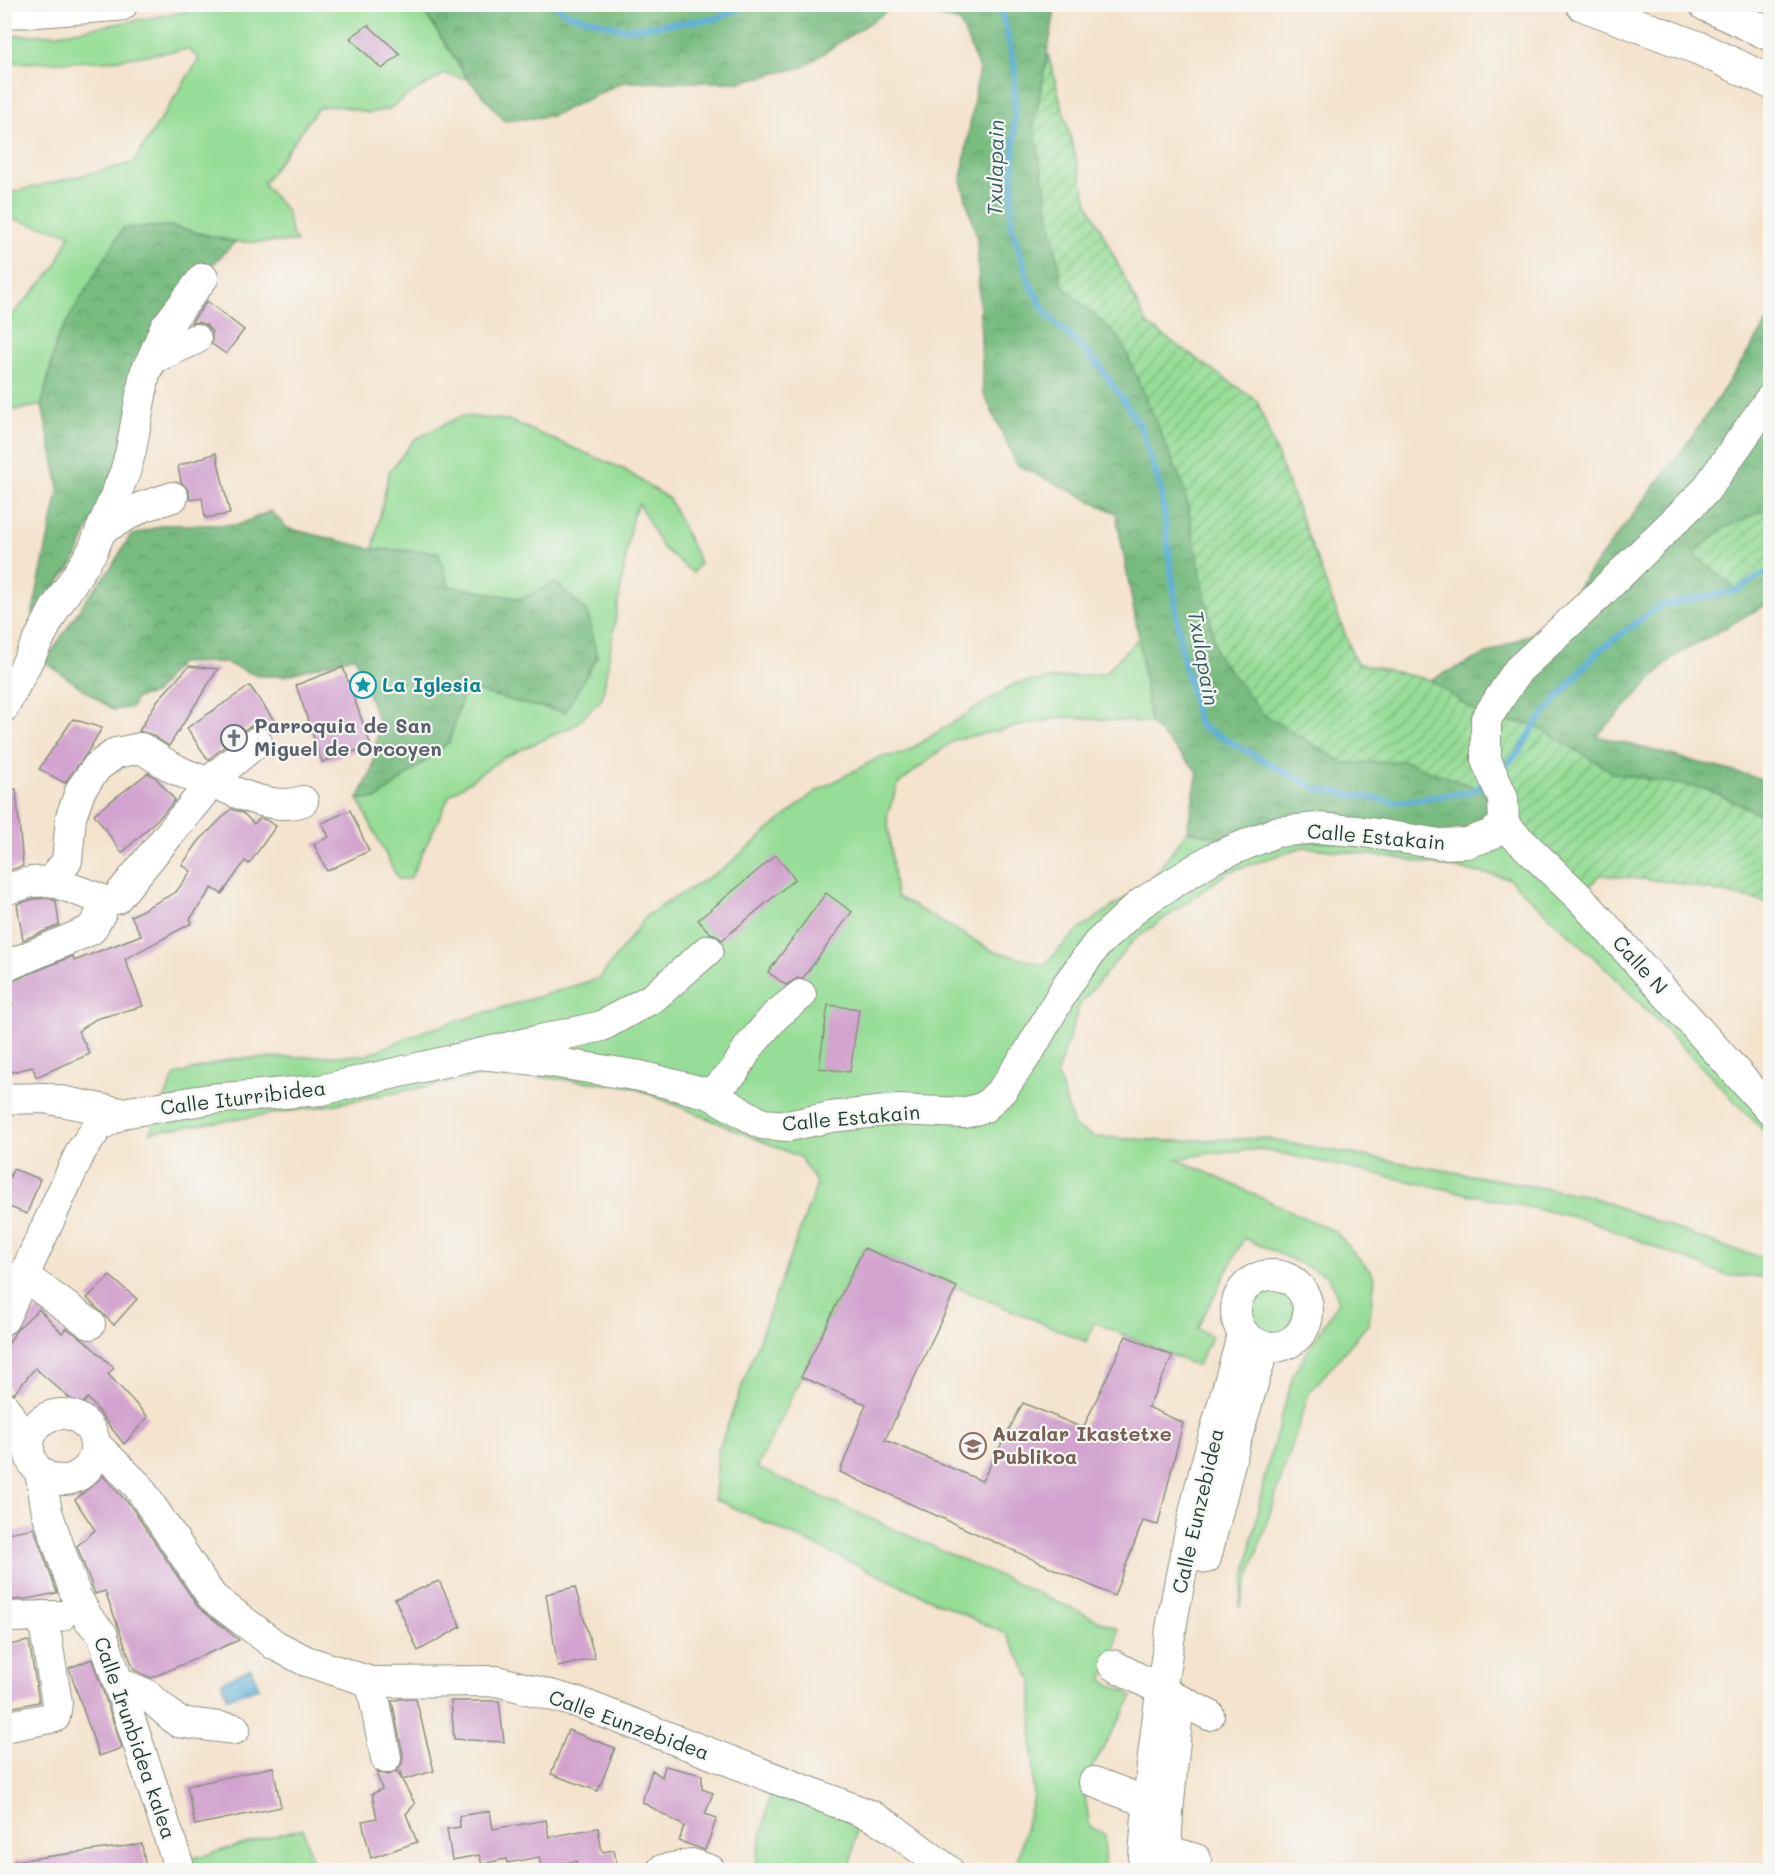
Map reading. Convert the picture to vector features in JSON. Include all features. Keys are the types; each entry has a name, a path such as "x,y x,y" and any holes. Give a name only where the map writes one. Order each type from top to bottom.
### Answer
{"highway":[{"path":"4,11 121,4"},
{"path":"1582,4 1701,49 1770,82"},
{"path":"1705,4 1770,34"}],"street":[{"path":"4,707 54,610 92,552 125,472 145,373 165,328 203,278"},
{"path":"152,359 196,339"},
{"path":"1504,811 1486,760 1486,719 1518,670 1705,491 1770,399"},
{"path":"101,530 142,507 173,497"},
{"path":"4,967 91,930 105,903 217,775 258,742"},
{"path":"51,881 67,861 71,817 81,789 97,767 116,753 141,748 171,768 233,791 280,804 292,805 303,801"},
{"name":"Calle Estakain","path":"478,1053 640,1076 710,1094 762,1124 788,1126 831,1117 896,1110 964,1113 985,1107 1003,1089 1030,1050 1066,985 1096,944 1140,904 1213,858 1276,832 1317,828 1357,831 1440,844 1467,843 1490,835 1504,811"},
{"name":"Calle N","path":"1504,811 1770,1110"},
{"path":"4,890 31,882 51,881 105,903"},
{"name":"Calle Iturribidea","path":"4,1099 45,1098 122,1113 210,1099 321,1090 602,1026 654,997 708,950"},
{"path":"710,1094 734,1072 748,1048 776,1015 801,995"},
{"path":"4,1319 81,1151 98,1127 122,1113"},
{"path":"24,1276 90,1324"},
{"name":"Calle Eunzebidea","path":"1143,1870 1147,1802 1170,1695 1198,1496 1254,1340"},
{"path":"4,1407 28,1445 34,1467 46,1477 65,1481 76,1478 89,1466 94,1456 95,1444 92,1433 82,1421 72,1415 62,1414 50,1416 39,1423 32,1432 28,1445"},
{"name":"Calle Eunzebidea","path":"95,1444 138,1486 213,1596 275,1645 306,1661 372,1682 496,1681 580,1703 872,1816 892,1828 948,1870"},
{"name":"Calle Irunbidea kalea","path":"40,1472 47,1512 76,1596 88,1618 102,1634 180,1870"},
{"path":"4,1727 56,1717 57,1703 43,1616"},
{"path":"4,1617 88,1618"},
{"path":"1113,1665 1209,1715"},
{"path":"372,1682 386,1758"},
{"path":"119,1683 146,1694 178,1722 235,1730"},
{"name":"Calle Eunzebidea","path":"1166,1860 1170,1695"},
{"path":"1094,1782 1147,1802"},
{"path":"1166,1860 1196,1858"},
{"path":"662,1870 692,1864 710,1870"}],"green space":[{"path":"224,5 420,5 468,79 445,74 389,109 369,113 344,107 318,108 263,184 287,211 291,232 297,242 235,242 171,226 57,338 42,405 5,412 4,324 55,268 70,234 5,217 5,194 133,163 199,59 188,49 106,61 5,63 5,36 58,34"},
{"path":"420,5 896,5 803,67 739,82 623,82 552,116 505,121 468,79"},
{"path":"896,5 1056,5 1034,126 1062,285 1121,340 1184,487 1217,655 1344,763 1405,761 1493,794 1504,825 1440,844 1233,840 1187,831 1198,772 1150,723 1139,638 1116,513 1017,465 983,392 977,237 961,181 979,69 960,22"},
{"path":"1048,54 1088,203 1147,324 1257,401 1356,663 1430,680 1486,719 1535,725 1615,774 1707,789 1770,819 1770,903 1673,882 1599,875 1582,896 1505,824 1503,798 1405,761 1344,763 1264,715 1217,655 1184,487 1121,340 1062,285 1034,126"},
{"path":"171,226 235,242 209,268 121,455 73,564 32,616 59,487 42,405 57,338 123,228"},
{"path":"1770,319 1770,602 1673,657 1597,736 1770,781 1770,818 1707,789 1615,774 1535,726 1486,719 1430,680 1548,626 1690,440"},
{"path":"461,416 508,420 625,470 669,499 700,563 693,573 662,547 639,504 633,514 602,699 575,725 503,758 450,795 410,879 398,879 358,799 377,799 449,742 465,687 524,704 564,712 521,599 448,586 438,552 373,549 389,472 415,439"},
{"path":"1770,507 1770,570 1738,590 1693,553 1723,529"},
{"path":"271,511 287,528 373,549 438,552 449,586 521,599 556,582 588,613 597,657 565,712 465,688 449,742 377,799 358,799 372,770 379,724 355,656 284,676 258,676 223,662 179,663 154,694 136,698 132,707 113,710 45,662 85,601 111,568 130,536 163,525 238,525"},
{"path":"1139,638 1150,723 1064,717 954,740 898,784 887,816 896,896 991,950 1044,965 1076,932 1153,878 1187,831 1233,840 1504,825 1770,1095 1770,1138 1611,973 1508,878 1392,857 1303,847 1229,872 1133,941 1080,1004 1057,1073 1074,1127 1095,1137 1170,1141 1261,1138 1589,1196 1724,1247 1770,1257 1770,1277 1728,1276 1588,1220 1261,1149 1209,1153 1177,1159 1336,1232 1375,1277 1369,1323 1309,1393 1239,1608 1265,1475 1294,1373 1339,1301 1328,1276 1244,1238 1197,1329 1212,1336 1197,1366 1094,1322 1087,1342 864,1248 757,1468 1118,1629 1116,1648 1102,1680 1133,1696 1083,1783 1090,1827 1105,1834 1104,1870 1015,1870 1033,1796 1032,1680 1006,1634 715,1499 718,1451 817,1184 800,1157 630,1086 498,1073 331,1105 150,1132 175,1075 231,1059 367,1055 422,1032 600,978 647,915 724,868 813,793 880,757 903,754 1016,683 1105,673"},
{"path":"1269,1285 1287,1292 1294,1310 1287,1328 1269,1335 1251,1328 1244,1310 1251,1292"},
{"path":"771,1791 857,1822 850,1870 754,1870"},
{"path":"303,1828 314,1870 186,1870 183,1861"}],"water":[{"path":"251,1668 259,1688 227,1698 222,1682"}],"building":[{"path":"368,25 400,54 382,69 350,38"},
{"path":"207,301 244,330 226,354 212,344 212,332 206,325 198,322 191,323"},
{"path":"216,453 230,514 205,518 202,498 190,500 189,491 181,482 178,466"},
{"path":"189,666 218,669 169,746 150,734 139,731 157,701"},
{"name":"Parroquia de San Miguel de Orcoyen","path":"343,667 371,746 322,762 296,685"},
{"path":"250,686 275,722 266,728 255,725 247,728 208,760 187,728"},
{"path":"73,719 102,728 65,783 39,769"},
{"path":"148,773 155,777 175,800 122,853 94,814"},
{"path":"16,789 23,866 4,872 4,790"},
{"path":"231,809 243,813 254,824 260,818 276,826 249,864 245,861 222,894 212,888 190,919 192,923 125,959 143,1006 96,1019 78,1031 90,1054 36,1077 33,1067 4,1074 4,1006 13,1005 5,984 73,956 74,961 141,935 131,916 176,892 191,871 182,865 199,841"},
{"path":"350,810 369,851 327,871 314,844 329,837 322,823"},
{"path":"776,855 795,879 722,940 710,933 698,920"},
{"path":"826,893 852,912 803,978 798,978 786,985 768,972"},
{"path":"48,898 56,901 59,925 23,940 17,904"},
{"path":"828,1005 859,1009 850,1072 819,1068"},
{"path":"13,1169 40,1179 27,1214 4,1205 4,1192"},
{"path":"864,1248 957,1287 885,1440 982,1481 1023,1403 1083,1428 1126,1336 1173,1356 1148,1407 1183,1423 1158,1525 1143,1521 1114,1596 840,1472 866,1404 801,1377"},
{"path":"110,1276 137,1299 114,1325 87,1298"},
{"path":"39,1309 62,1333 66,1328 84,1340 114,1368 108,1374 148,1417 124,1444 88,1398 80,1407 35,1368 14,1394 10,1391 4,1379 4,1352 17,1329"},
{"path":"103,1476 130,1505 198,1607 239,1640 151,1678 134,1670 105,1591 95,1594 77,1546 95,1530 75,1500"},
{"path":"34,1528 57,1593 27,1599 4,1600 4,1548 7,1547 7,1533"},
{"path":"439,1581 461,1627 418,1651 395,1599"},
{"path":"575,1587 595,1658 558,1667 546,1594"},
{"path":"29,1641 39,1702 4,1709 4,1646"},
{"path":"92,1659 122,1748 99,1756 69,1668"},
{"path":"416,1699 434,1771 402,1780 399,1768 403,1755 392,1701"},
{"path":"451,1701 499,1701 504,1742 454,1739"},
{"path":"568,1730 615,1748 598,1791 551,1774"},
{"path":"665,1766 702,1775 702,1789 713,1793 705,1814 717,1818 705,1850 679,1841 684,1826 642,1802 652,1770 662,1777"},
{"path":"273,1767 281,1807 195,1825 187,1786"},
{"path":"397,1771 415,1804 406,1814 417,1842 371,1858 362,1821 377,1818 372,1794 382,1789 376,1772 389,1775"},
{"path":"490,1811 493,1829 546,1820 549,1837 598,1828 602,1852 614,1850 618,1869 578,1870 576,1861 541,1867 539,1857 507,1863 506,1859 482,1864 479,1855 452,1860 447,1829 460,1827 459,1816"},
{"path":"142,1844 146,1870 15,1870 14,1861"}],"waterway":[{"name":"Txulapain","path":"554,4 566,13 624,29 715,19 750,4"},
{"name":"Txulapain","path":"1000,4 1015,68 1011,223 1029,282 1046,313 1099,365 1140,425 1161,489 1181,648 1199,725 1317,789 1397,802 1470,792 1488,782"},
{"name":"Txulapain","path":"1500,771 1520,751 1535,725 1596,653 1659,606 1738,590 1770,570"}],"place":[{"name":"La Iglesia","path":"363,685"},
{"name":"Parroquia de San Miguel de Orcoyen","path":"234,738"},
{"name":"Auzalar Ikastetxe Publikoa","path":"973,1446"}]}
